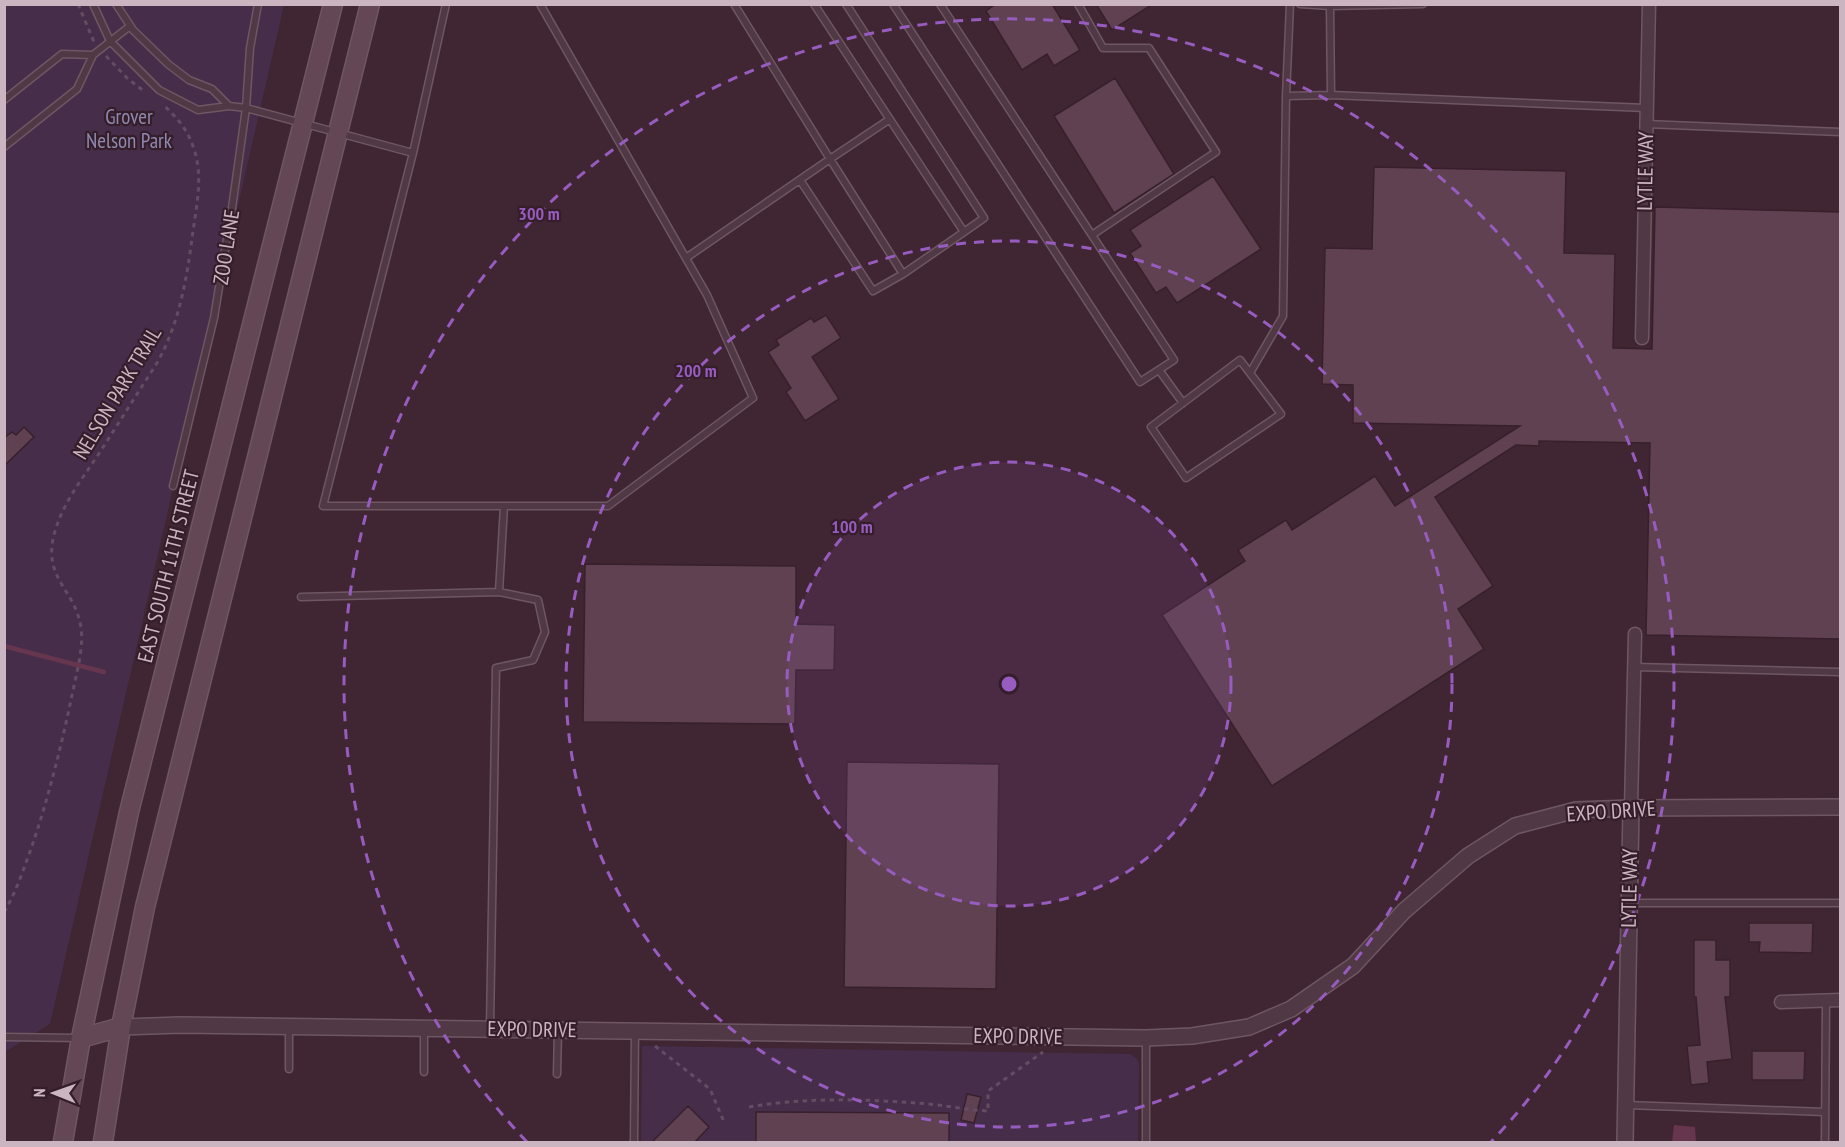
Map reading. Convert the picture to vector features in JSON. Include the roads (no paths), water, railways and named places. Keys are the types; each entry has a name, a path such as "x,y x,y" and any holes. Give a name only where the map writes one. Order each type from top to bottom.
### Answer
{"main road":[{"name":"EAST SOUTH 11TH STREET","path":"63,1143 81,1038 129,812 333,4"},
{"path":"103,1143 121,1027 145,907 370,4"},
{"path":"81,1038 121,1027"}],"street":[{"name":"LYTLE WAY","path":"1642,338 1649,4"},
{"name":"LYTLE WAY","path":"1625,1143 1635,634"},
{"name":"EXPO DRIVE","path":"121,1027 558,1029 1146,1038 1192,1036 1249,1027 1291,1009 1353,966 1404,911 1468,856 1515,826 1576,810 1840,807"},
{"path":"1781,1002 1840,1000"}],"lane":[{"path":"93,4 110,41 159,90 198,110 229,106 246,108 412,153"},
{"path":"116,4 130,26 168,63 189,80 212,89 229,106"},
{"name":"ZOO LANE","path":"173,486 214,318 232,208 246,108 250,48 258,4"},
{"path":"446,4 412,153 323,506 608,506 753,398 707,295 540,4"},
{"path":"734,4 903,274"},
{"path":"814,4 964,232"},
{"path":"800,180 873,291 903,274 984,218 846,4"},
{"path":"893,4 1140,382 1174,360 940,4"},
{"path":"1078,4 1103,48 1149,48 1216,153 1092,235"},
{"path":"1250,373 1283,316 1286,96 1290,4"},
{"path":"1300,4 1330,6 1424,4"},
{"path":"1330,6 1331,96"},
{"path":"4,147 77,89 93,55 130,26"},
{"path":"4,100 62,54 93,55"},
{"path":"1286,96 1646,108"},
{"path":"686,258 890,120"},
{"path":"1646,124 1840,132"},
{"path":"1240,360 1250,373 1281,414 1186,478 1150,427 1240,360"},
{"path":"1159,370 1183,403"},
{"path":"499,592 504,506"},
{"path":"301,597 499,592 538,600 545,632 534,660 496,668 490,1029"},
{"path":"1635,667 1840,672"},
{"path":"1628,903 1840,903"},
{"path":"1825,1143 1826,1000"},
{"path":"289,1027 289,1069"},
{"path":"424,1028 424,1072"},
{"path":"557,1074 558,1029"},
{"path":"634,1143 635,1030"},
{"path":"4,1037 81,1038"},
{"path":"1146,1038 1146,1143"},
{"path":"1625,1105 1825,1112"}],"waterway":[{"path":"4,646 104,672"}],"park label":[{"name":"Grover Nelson Park","path":"129,128"}]}
